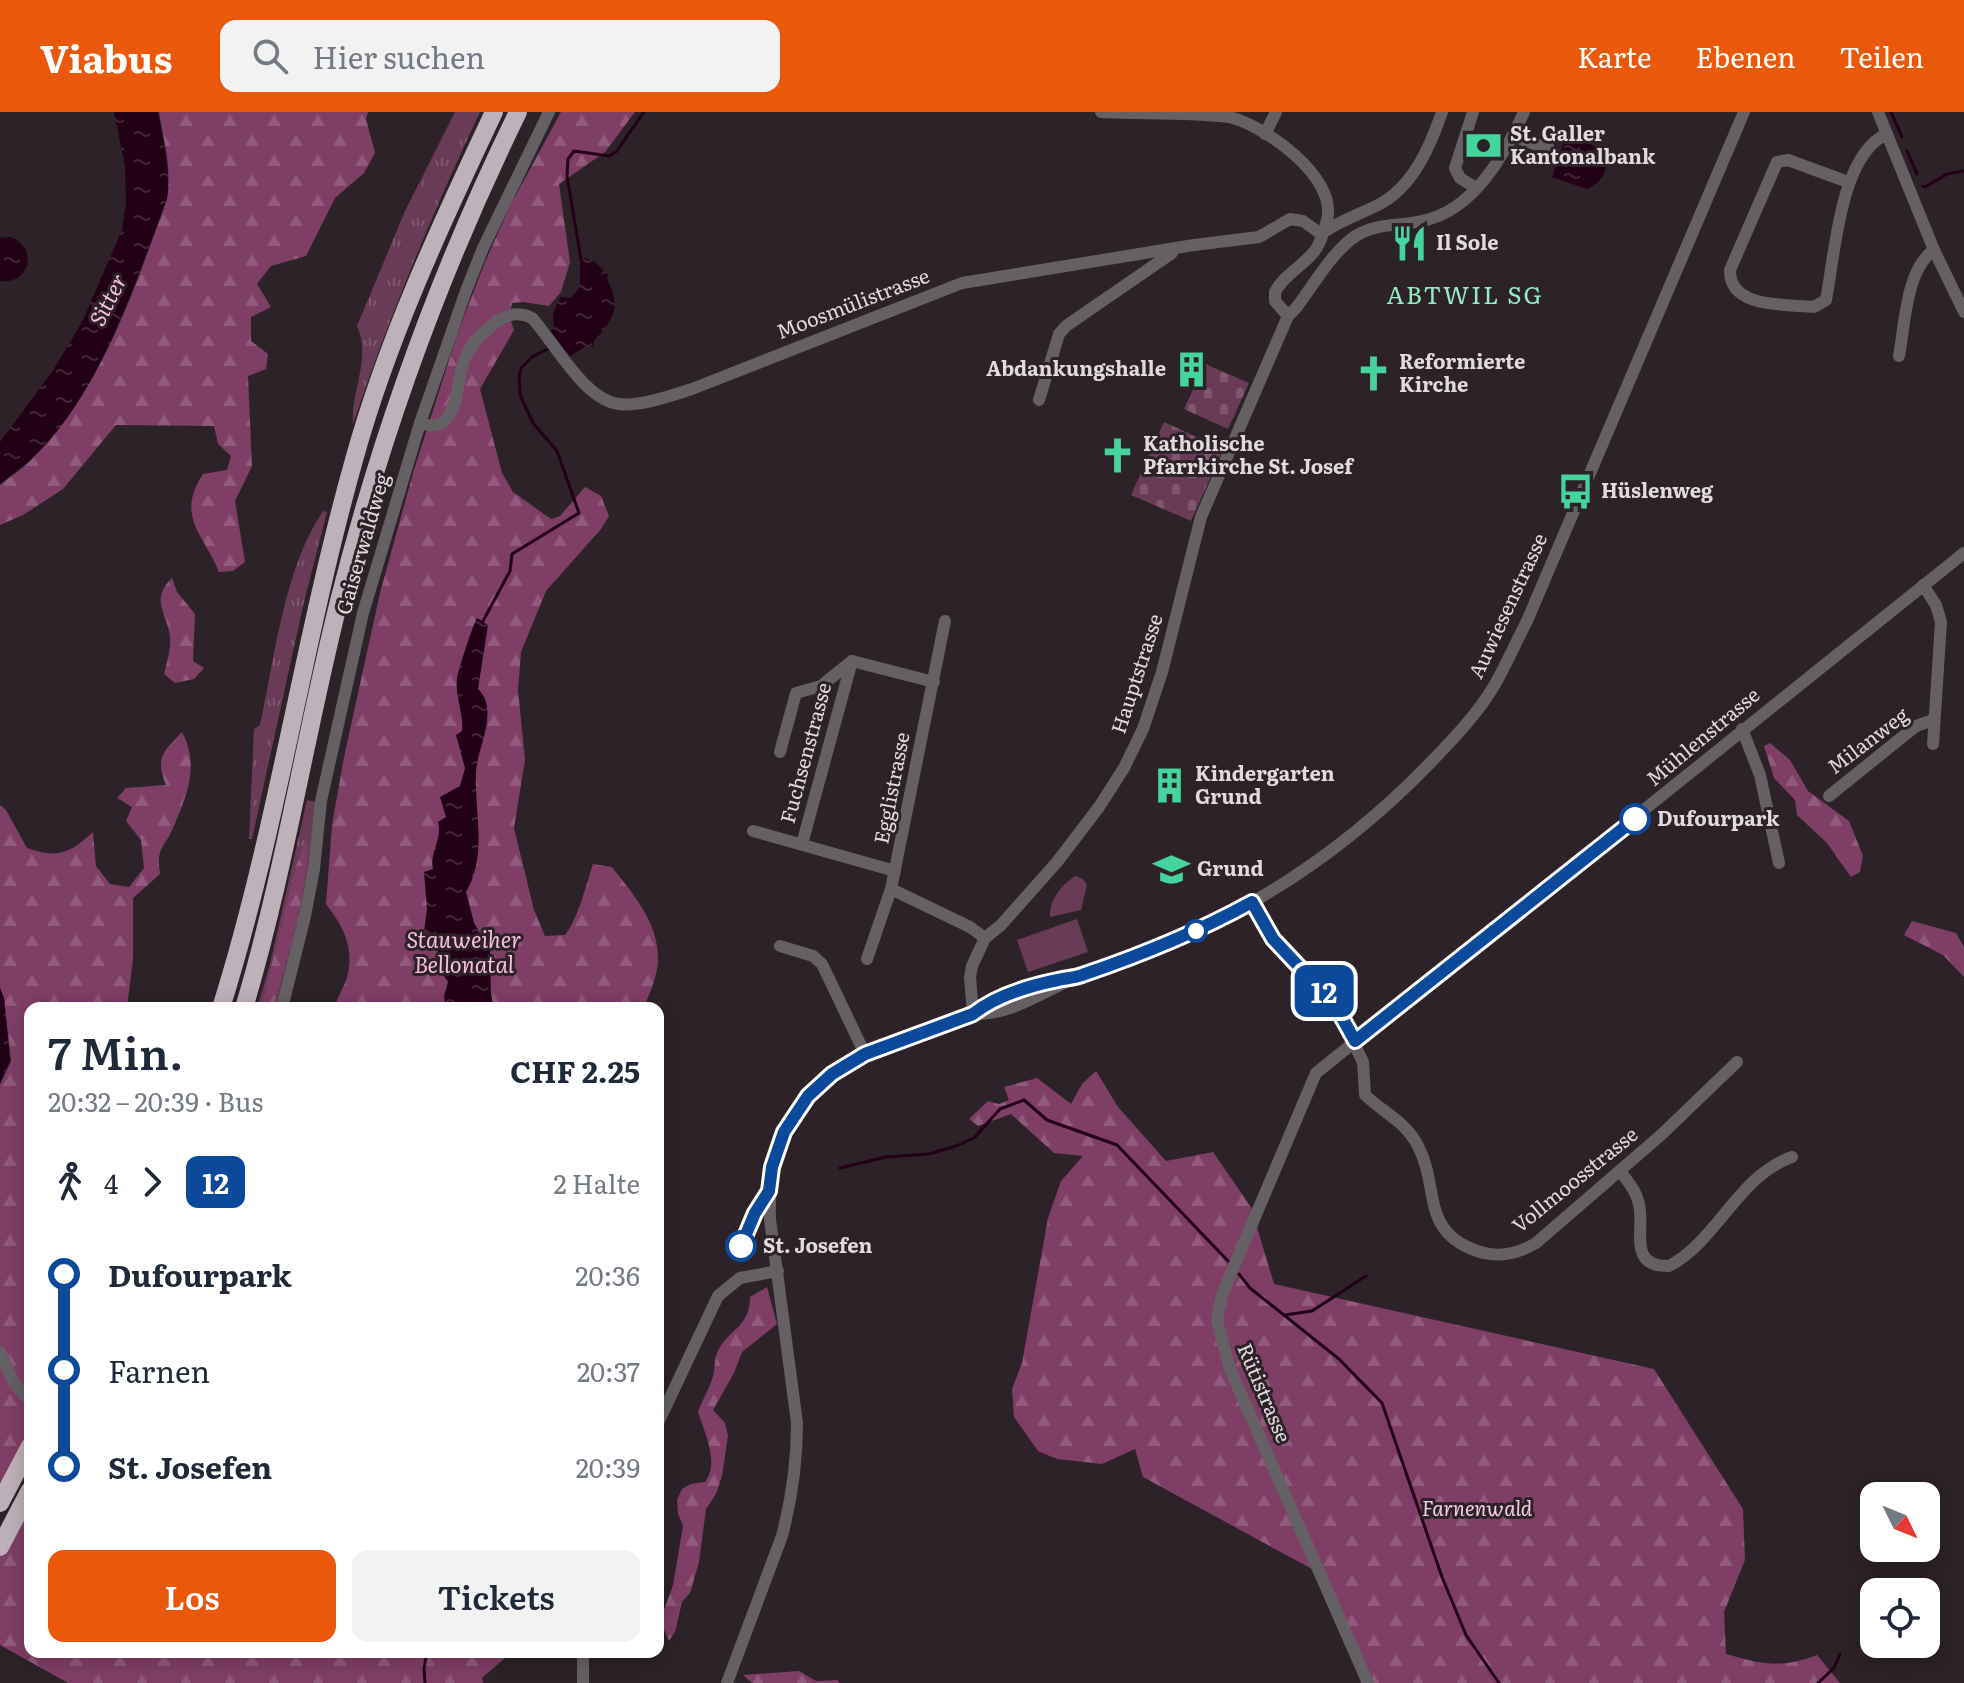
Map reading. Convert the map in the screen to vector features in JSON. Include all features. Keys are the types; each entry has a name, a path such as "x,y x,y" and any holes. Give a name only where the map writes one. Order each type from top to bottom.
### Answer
{"highway":[{"path":"223,1002 265,836 318,594 354,457 407,310 448,209 494,112"},
{"path":"246,1002 274,895 338,603 377,463 433,303 475,202 518,112"},
{"path":"0,1503 24,1457"},
{"path":"0,1547 24,1501"}],"street":[{"name":"Gaiserwaldweg","path":"284,1002 305,916 314,869 321,801 363,613 420,423 483,248 549,112"},
{"path":"1101,112 1230,117 1290,150 1316,178 1328,215 1314,253 1275,292 1275,301 1288,316"},
{"path":"1265,134 1276,112"},
{"path":"1321,234 1392,197 1420,163 1442,112"},
{"path":"1473,112 1455,168 1460,178 1476,188"},
{"name":"Hauptstrasse","path":"973,1014 970,977 985,938 1001,925 1082,830 1119,777 1140,737 1162,672 1201,517 1288,316 1353,237 1379,226 1423,221 1461,203 1499,160 1524,112"},
{"name":"Auwiesenstrasse","path":"973,1014 986,1004 1011,993 1077,977 1176,940 1252,902 1321,859 1383,810 1452,741 1494,686 1543,585 1744,112"},
{"path":"1878,112 1934,250 1964,312"},
{"path":"1848,182 1788,160 1777,162 1730,270 1730,280 1739,294 1755,301 1814,307 1826,300 1848,182 1861,158 1887,134"},
{"path":"1513,136 1548,146"},
{"name":"Moosmülistrasse","path":"420,423 432,427 442,423 450,414 465,359 475,341 503,318 523,313 543,330 592,392 620,405 667,397 962,283 1259,237 1290,219 1303,221 1321,234"},
{"path":"1039,400 1059,334 1066,326 1172,253 1172,249"},
{"path":"1899,356 1913,279 1923,257 1934,250"},
{"name":"Mühlenstrasse","path":"1355,1041 1964,553"},
{"path":"1923,585 1936,605 1941,622 1933,744"},
{"name":"Egglistrasse","path":"867,959 891,889 945,621"},
{"path":"780,752 796,693 821,686 852,661"},
{"name":"Fuchsenstrasse","path":"802,844 852,661 934,682"},
{"name":"Milanweg","path":"1829,796 1916,726 1933,720"},
{"path":"1742,729 1760,775 1779,863"},
{"path":"753,831 895,871"},
{"path":"891,889 970,927 985,938"},
{"name":"Vollmoosstrasse","path":"1252,902 1273,939 1335,1005 1363,1062 1365,1095 1405,1126 1413,1138 1422,1157 1438,1221 1444,1231 1464,1247 1495,1255 1511,1254 1532,1246 1620,1171 1737,1062"},
{"path":"780,946 813,956 822,964 865,1054"},
{"path":"727,1683 777,1551 788,1513 797,1454 797,1423 770,1219 772,1167 784,1132 799,1107 822,1082 865,1054 973,1014"},
{"name":"Rütistrasse","path":"1355,1041 1316,1073 1222,1295 1217,1320 1230,1369 1368,1683"},
{"path":"1620,1171 1636,1194 1640,1208 1640,1244 1644,1257 1652,1264 1669,1266 1687,1253 1763,1174 1778,1162 1792,1157"},
{"path":"664,1410 718,1296 740,1278 778,1271"},
{"path":"0,1352 14,1383 24,1394"},
{"path":"583,1658 583,1683"}],"green space":[{"path":"159,112 368,112 366,119 375,153 364,173 335,198 306,256 271,266 257,284 271,307 251,317 251,341 268,354 266,369 248,376 252,466 235,501 245,562 233,571 219,572 192,514 195,489 203,474 227,470 231,456 218,444 214,426 116,425 63,489 23,515 0,525 0,485 22,469 58,430 97,369 129,302 167,199 167,155"},
{"path":"455,112 480,112 412,266 353,424 362,363 357,326 405,211"},
{"path":"561,112 635,112 605,152 559,184 570,262 561,292 549,306 512,303 510,318 514,330 480,389 502,473 513,492 551,519 560,516 585,487 601,496 609,516 546,591 521,652 518,690 525,760 514,828 534,910 545,936 565,935 574,920 593,864 612,867 649,921 657,946 657,972 646,1002 336,1002 347,977 349,956 346,938 326,904 332,825 344,757 380,593 413,473 457,335 510,206"},
{"path":"1205,364 1249,383 1228,429 1184,409"},
{"path":"1164,422 1223,449 1191,521 1131,495"},
{"path":"323,511 327,512 252,839 249,839 254,729 260,725 290,586 310,534"},
{"path":"172,578 177,592 195,614 193,661 204,668 194,679 175,683 164,674 170,636 161,606 162,593"},
{"path":"182,732 190,757 190,780 178,816 160,853 160,874 133,898 133,959 128,1002 24,1002 24,1446 0,1492 0,1085 11,1061 0,987 0,805 6,810 27,848 47,853 63,852 93,832 96,866 110,884 129,887 144,868 141,840 126,821 132,807 117,798 126,788 166,785 161,761"},
{"path":"1770,743 1790,760 1808,791 1849,821 1863,856 1860,872 1851,877 1827,843 1797,815 1795,800 1774,778 1764,746"},
{"path":"307,800 316,802 311,867 279,1002 259,1002"},
{"path":"305,842 308,844 307,865 290,947 275,1002 262,1002 296,866"},
{"path":"1076,876 1087,885 1081,910 1050,917 1057,894"},
{"path":"1077,919 1088,952 1028,972 1017,940"},
{"path":"1912,921 1956,933 1964,947 1964,977 1943,955 1904,935"},
{"name":"Farnenwald","path":"1096,1071 1118,1107 1166,1161 1213,1152 1251,1207 1274,1284 1654,1369 1743,1509 1745,1560 1724,1612 1726,1654 1771,1664 1817,1655 1840,1683 1368,1683 1312,1569 1143,1477 1135,1449 1102,1464 1057,1459 1038,1451 1014,1417 1012,1389 1022,1363 1048,1218 1061,1181 1083,1156 1054,1153 1011,1114 978,1126 969,1119 988,1101 999,1104 1009,1100 1004,1087 1037,1078 1071,1104 1082,1084"},
{"path":"767,1287 777,1324 742,1352 713,1410 725,1423 728,1436 722,1476 716,1494 706,1509 699,1562 690,1593 682,1602 675,1632 669,1641 664,1630 664,1610 673,1585 683,1526 677,1500 682,1489 705,1482 709,1475 711,1457 698,1412 712,1380 720,1347 742,1323 750,1297"},
{"path":"24,1511 24,1658 505,1658 482,1678 483,1683 68,1683 0,1645 0,1557"},
{"path":"799,1671 816,1681 837,1680 840,1683 752,1683 743,1675"}],"water":[{"name":"Sitter","path":"114,112 158,112 167,166 167,199 127,303 95,373 53,436 29,461 0,484 0,442 52,372 82,322 122,230 126,202 125,166"},
{"path":"1572,137 1607,151 1604,174 1587,189 1552,177 1565,139"},
{"path":"10,237 25,249 27,264 18,277 0,281 0,238"},
{"path":"580,256 595,262 608,275 615,305 611,319 594,341 593,347 585,347 570,356 550,331 554,329 553,314 560,297 571,298 580,287"},
{"name":"Stauweiher Bellonatal","path":"477,618 488,625 478,689 487,707 487,718 476,772 477,863 466,892 474,923 490,949 493,1002 445,1002 448,982 441,971 437,946 426,938 428,934 424,931 427,909 424,872 433,869 438,822 446,817 440,797 460,786 465,768 456,735 462,731 457,679"},
{"path":"0,989 4,998 10,1061 0,1083"}],"waterway":[{"path":"581,260 567,176 568,159 574,151 609,156 616,152 644,112"},
{"path":"1891,112 1902,137"},
{"path":"1907,151 1917,174"},
{"path":"1923,186 1947,174 1963,171"},
{"path":"483,621 510,571 512,554 579,513 557,451 533,423 520,395 519,375 522,367 532,357 552,347"},
{"path":"840,1168 886,1157 929,1154 956,1146 974,1138 1000,1109 1024,1100 1047,1120 1117,1145 1228,1261"},
{"path":"1239,1274 1250,1288 1339,1359 1382,1403 1442,1577 1466,1635 1499,1683"},
{"path":"1285,1315 1312,1311 1366,1276"},
{"path":"1818,1683 1834,1668 1840,1654"},
{"path":"425,1683 426,1658"}],"bus line":[{"name":"12","path":"741,1246 755,1213 769,1191 775,1157 784,1132 799,1107 832,1074 883,1045 973,1014 986,1004 1011,993 1077,977 1137,956 1196,931 1252,902 1273,939 1335,1005 1355,1041 1635,819"}],"place":[{"name":"St. Galler Kantonalbank","path":"1484,145"},
{"name":"Il Sole","path":"1410,243"},
{"name":"Abdankungshalle","path":"1192,369"},
{"name":"Reformierte Kirche","path":"1373,374"},
{"name":"Katholische Pfarrkirche St. Josef","path":"1117,455"},
{"name":"Hüslenweg","path":"1575,491"},
{"name":"Kindergarten Grund","path":"1169,786"},
{"name":"Dufourpark","path":"1635,819"},
{"name":"Grund","path":"1171,869"},
{"name":"St. Josefen","path":"741,1246"}],"district":[{"name":"ABTWIL SG","path":"1465,296"}]}
